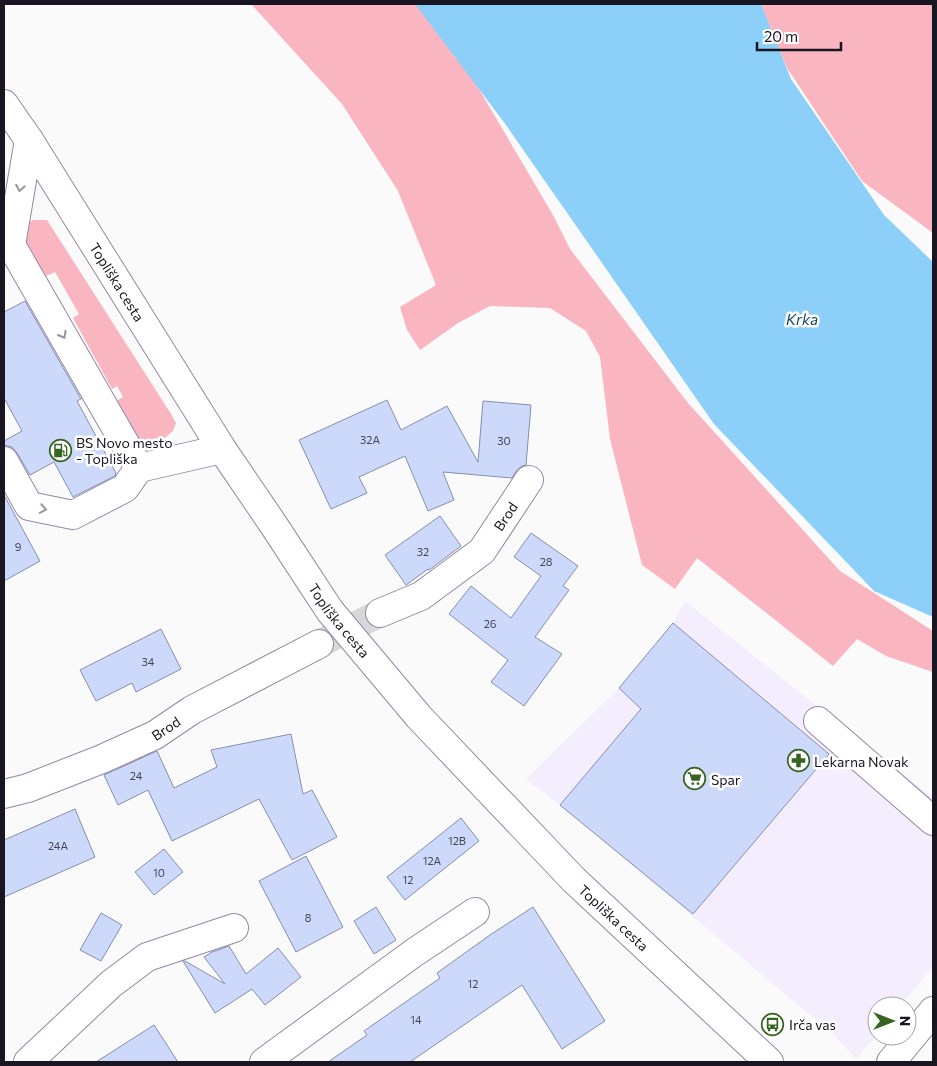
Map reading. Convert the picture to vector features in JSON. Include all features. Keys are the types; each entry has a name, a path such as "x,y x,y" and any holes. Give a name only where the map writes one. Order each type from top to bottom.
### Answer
{"main road":[{"name":"Topliška cesta","path":"4,104 222,450 274,524 330,611 419,717 574,880 770,1062"},
{"path":"28,140 7,254 139,468"},
{"path":"4,461 28,506 73,515 124,488 139,468 222,450"},
{"name":"Brod","path":"380,613 421,596 482,551 529,480"},
{"name":"Brod","path":"4,794 28,788 93,763 155,735 192,710 319,644"},
{"path":"818,722 933,821"},
{"path":"264,1062 414,952 475,912"},
{"path":"28,1062 111,984 147,957 234,928"},
{"path":"891,1062 933,1011"}],"shaded area":[{"path":"251,4 429,4 553,215 570,249 688,403 840,571 933,631 933,672 886,656 857,639 833,666 697,558 675,589 642,565 610,439 600,357 586,331 550,308 490,306 458,323 420,350 407,330 400,307 436,285 398,191 342,104"},
{"path":"761,4 933,4 933,233 862,181 787,68"},
{"path":"33,220 47,220 171,414 176,423 173,431 160,442 141,441 130,431 113,403 123,397 117,386 112,389 73,318 79,314 55,272 44,277 25,243 28,223"},
{"path":"685,601 933,797 933,967 908,996 867,996 867,1046 856,1059 835,1036 560,805 526,779 619,688 673,623"}],"water":[{"name":"Krka","path":"415,4 761,4 791,79 884,215 933,262 933,617 874,591 714,424 506,125"}],"building":[{"path":"25,301 81,399 77,401 116,473 115,476 73,497 54,462 30,475 12,447 4,445 4,441 22,431 4,398 4,312"},
{"path":"387,400 401,430 447,406 478,462 483,401 531,405 526,465 516,471 512,478 443,472 454,500 428,511 405,456 359,477 367,493 331,509 299,440"},
{"path":"4,495 40,561 4,581"},
{"path":"440,516 461,546 406,585 385,555"},
{"path":"531,533 578,566 563,586 569,590 535,637 562,654 524,706 491,682 508,660 449,614 471,586 511,618 541,576 514,557"},
{"name":"Spar","path":"673,623 829,754 693,914 560,805 641,709 619,688"},
{"path":"161,629 181,669 136,692 132,683 96,701 80,670"},
{"path":"291,734 303,794 312,790 337,837 292,860 259,799 172,841 148,790 118,805 104,775 157,751 174,788 217,767 211,750"},
{"path":"75,809 95,857 4,897 4,840"},
{"path":"461,818 479,841 405,900 387,877"},
{"path":"164,849 183,872 154,895 135,872"},
{"path":"306,856 343,927 296,952 259,881"},
{"path":"376,907 396,940 374,954 354,921"},
{"path":"533,907 605,1021 562,1049 522,985 410,1062 328,1062 367,1035 364,1031 440,978 437,973"},
{"path":"101,913 122,925 101,961 80,950"},
{"path":"229,946 246,974 278,948 301,977 265,1005 252,989 215,1013 183,961 225,984 204,957"},
{"path":"154,1025 178,1062 96,1062"}],"tunnel":[{"path":"319,644 380,613"}],"place":[{"name":"BS Novo mesto - Topliška","path":"60,450"},
{"name":"Lekarna Novak","path":"798,761"},
{"name":"Spar","path":"695,779"},
{"name":"Irča vas","path":"773,1024"}]}
